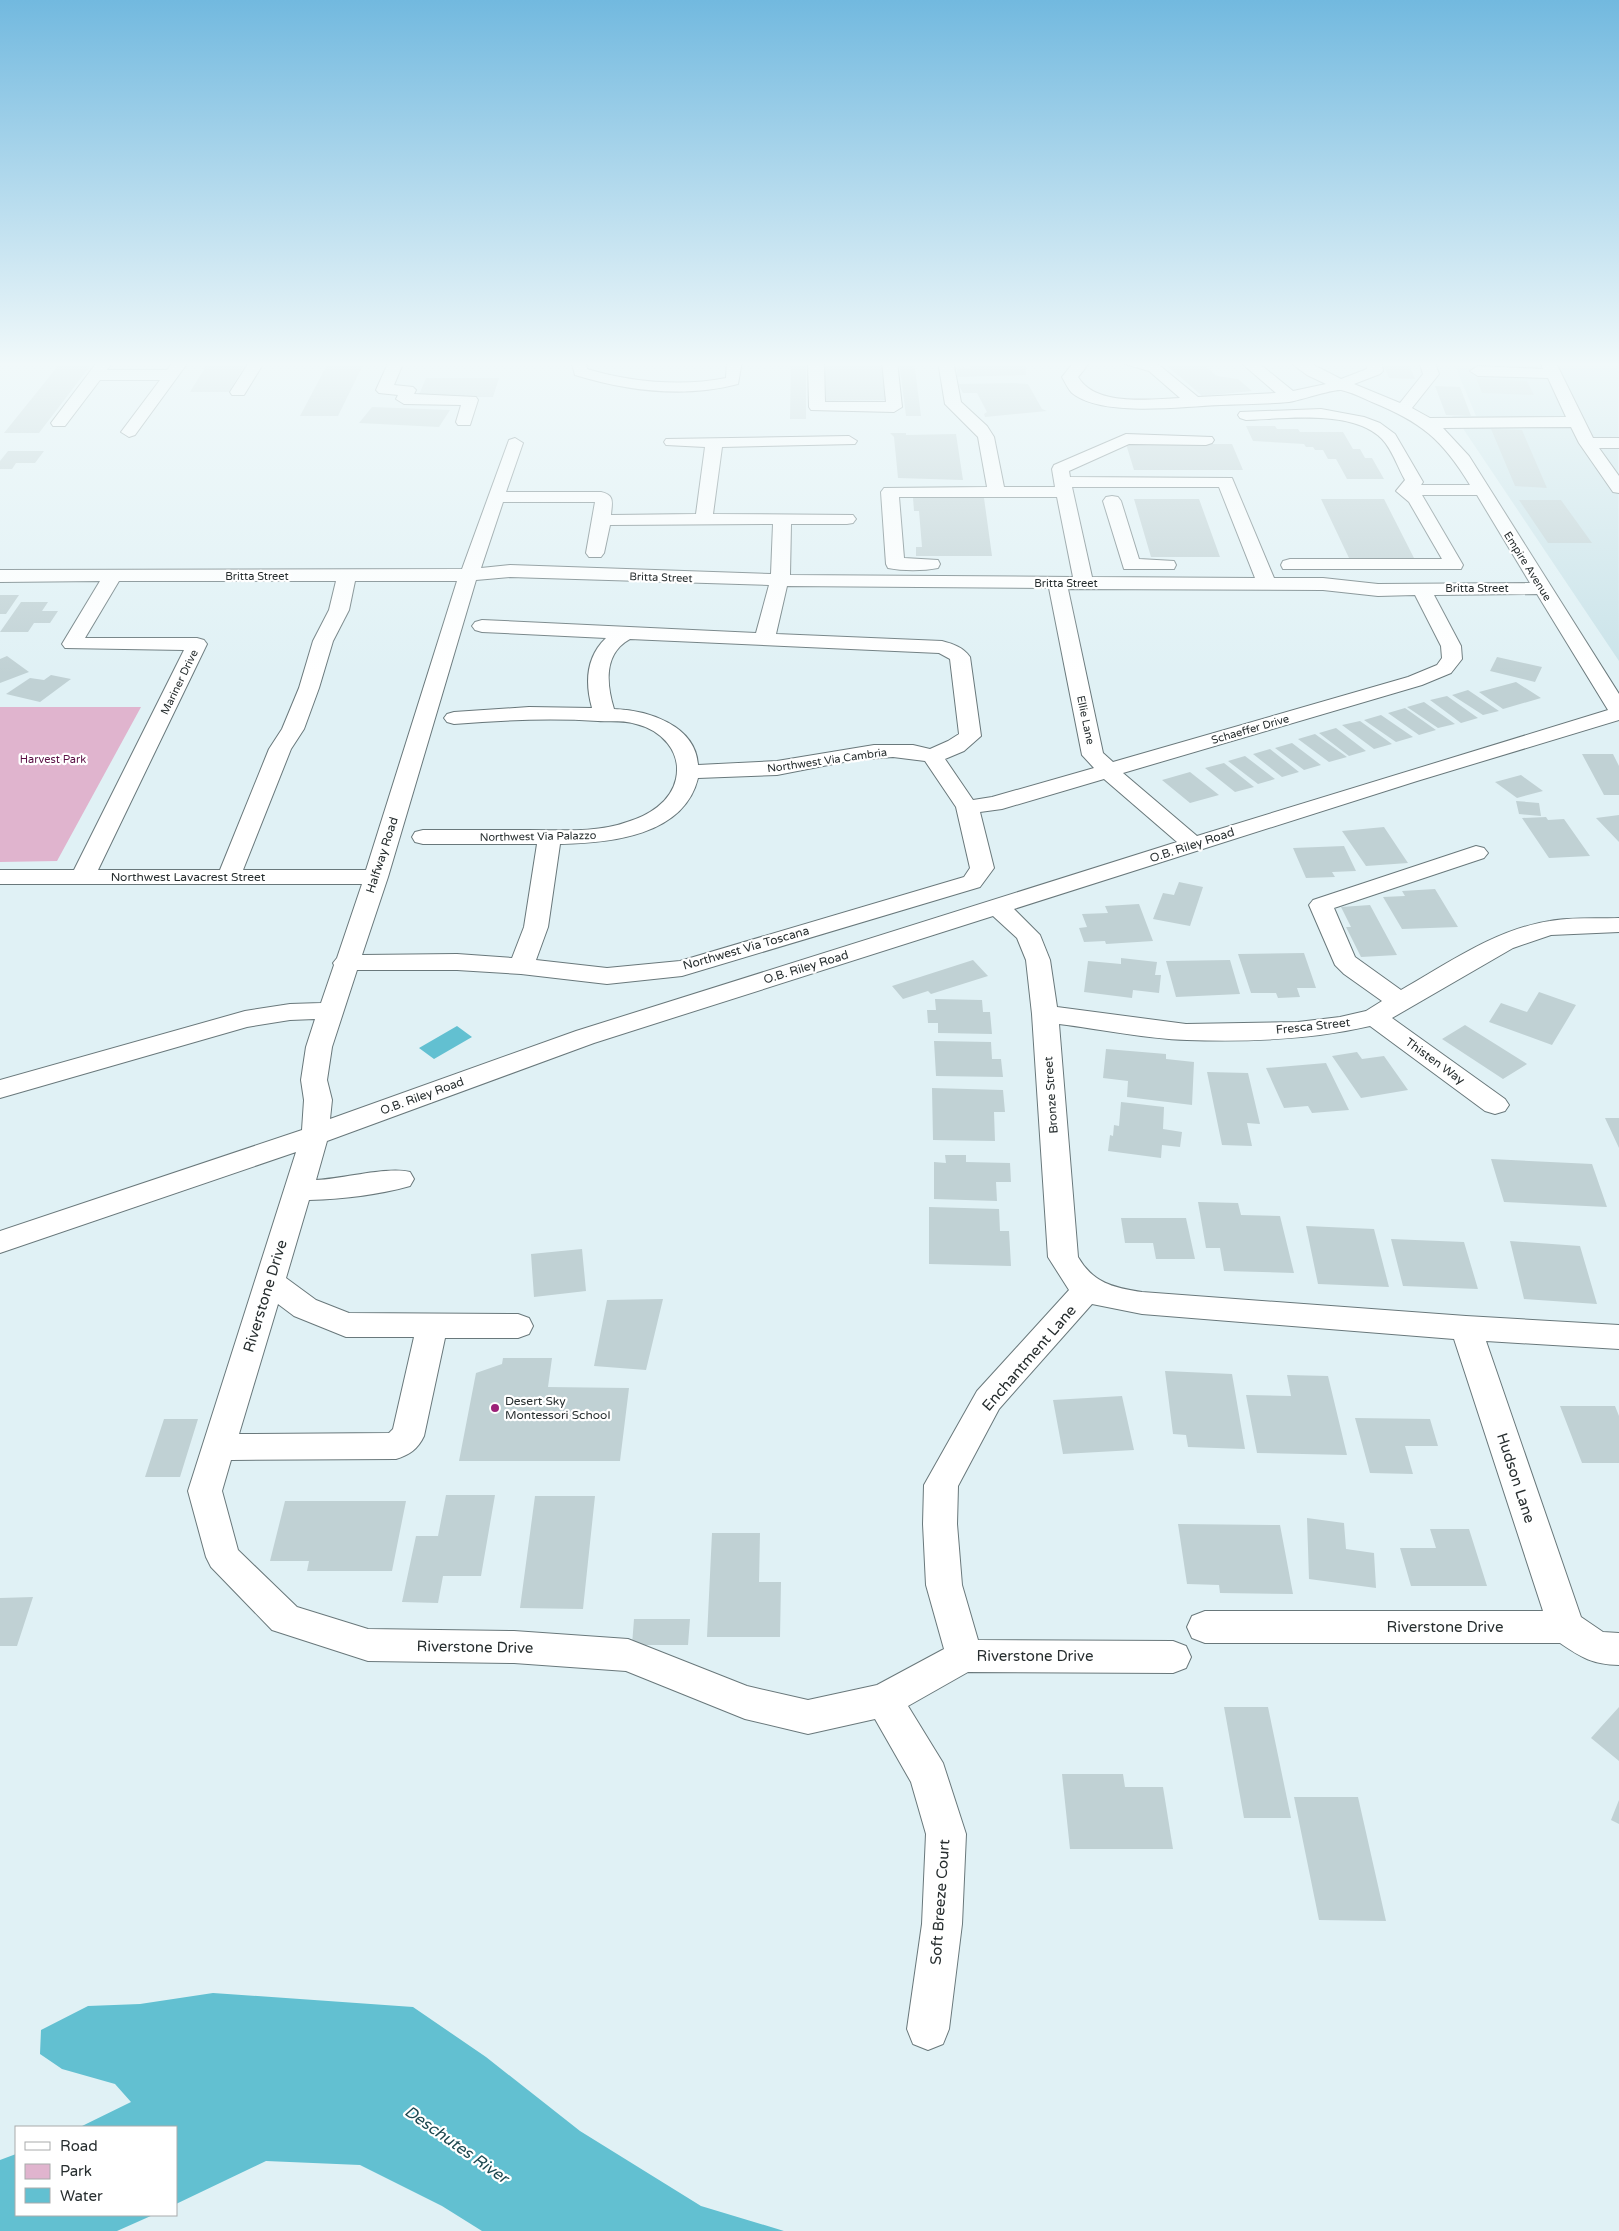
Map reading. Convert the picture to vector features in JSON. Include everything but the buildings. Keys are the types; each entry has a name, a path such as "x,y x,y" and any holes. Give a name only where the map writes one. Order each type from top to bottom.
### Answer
{"street":[{"name":"Halfway Road","path":"315,1136 318,1100 314,1080 319,1047 376,877 468,575 474,565 507,465"},
{"path":"704,520 711,465"},
{"path":"991,465 996,491"},
{"path":"1069,465 1060,469 1084,583"},
{"path":"1405,465 1414,482 1406,490"},
{"name":"Empire Avenue","path":"1466,465 1619,712"},
{"path":"1604,465 1619,488"},
{"path":"951,564 895,564 890,492 996,491 1226,482 1267,584"},
{"path":"1406,490 1480,490"},
{"path":"1240,565 1454,565 1416,499 1408,495 1406,490"},
{"path":"496,497 604,498 602,520 595,553"},
{"path":"1112,500 1131,565 1180,565"},
{"path":"765,638 774,595 780,581 782,519"},
{"path":"602,520 847,519"},
{"path":"1059,574 1080,565"},
{"name":"Britta Street","path":"0,576 468,575 510,571 780,581 1059,574 1084,583 1323,584 1378,590 1538,583"},
{"name":"Ellie Lane","path":"1059,574 1093,755 1193,844"},
{"path":"228,878 280,749 292,729 309,688 323,641 339,610 347,575"},
{"name":"Mariner Drive","path":"83,876 197,644 72,644 113,576"},
{"name":"Britta Street","path":"1323,584 1374,578 1538,583"},
{"name":"Schaeffer Drive","path":"967,807 994,804 1415,681 1444,670 1452,659 1451,646 1421,589"},
{"path":"482,626 930,645 954,652 960,657 970,736 956,746 932,756 967,807"},
{"path":"604,715 598,695 598,668 604,654 616,637 628,632"},
{"name":"O.B. Riley Road","path":"0,1242 53,1226 315,1136 585,1037 1193,844 1619,712"},
{"path":"454,718 577,713 635,717 667,730 682,748 687,758 688,772"},
{"name":"Northwest Via Cambria","path":"688,772 775,768 904,750 932,756"},
{"name":"Northwest Via Palazzo","path":"422,837 550,837 596,835 626,830 652,820 672,804 685,788 688,772"},
{"name":"Northwest Via Toscana","path":"346,963 457,962 521,966 607,976 682,968 972,882 982,868 967,807"},
{"path":"521,966 536,927 550,837"},
{"path":"1401,1002 1352,970 1344,960 1321,905 1476,853"},
{"name":"Northwest Lavacrest Street","path":"0,877 376,877"},
{"name":"Bronze Street","path":"998,907 1028,935 1038,960 1045,1014 1063,1257 1072,1275 1087,1290"},
{"name":"Fresca Street","path":"1045,1014 1186,1032 1226,1032 1340,1025 1374,1017 1475,958 1529,934 1550,928 1619,925"},
{"path":"0,1089 246,1019 290,1012 330,1011"},
{"name":"Thisten Way","path":"1374,1017 1495,1105"},
{"name":"Riverstone Drive","path":"315,1136 205,1491 223,1557 285,1619 368,1646 514,1647 628,1655 745,1702 808,1717 884,1700 964,1656 1173,1657"},
{"path":"298,1190 338,1190 400,1178"},
{"path":"270,1282 305,1308 346,1325 518,1326"},
{"path":"1087,1290 1116,1300 1142,1303 1466,1328 1619,1337"},
{"name":"Enchantment Lane","path":"964,1656 944,1585 940,1524 941,1485 988,1400 1087,1290"},
{"path":"218,1447 396,1446 408,1436 432,1326"},
{"name":"Hudson Lane","path":"1466,1328 1566,1627"},
{"name":"Riverstone Drive","path":"1205,1627 1566,1627"},
{"path":"1566,1627 1597,1648 1619,1649"},
{"name":"Soft Breeze Court","path":"884,1700 929,1776 946,1834 942,1924 928,2028"}],"shaded area":[{"path":"1488,465 1618,465 1619,661"}],"green space":[{"name":"Harvest Park","path":"0,707 141,707 57,861 0,862"}],"water":[{"path":"457,1026 472,1037 434,1059 419,1048"},
{"name":"Deschutes River","path":"213,1993 413,2007 486,2057 580,2131 701,2206 784,2231 482,2231 442,2206 360,2165 266,2161 178,2203 178,2126 82,2126 131,2102 115,2084 62,2069 40,2054 41,2030 88,2006 140,2004"},
{"path":"15,2154 15,2216 151,2216 117,2231 0,2231 0,2160"}],"place":[{"name":"Desert Sky Montessori School","path":"495,1408"}]}
